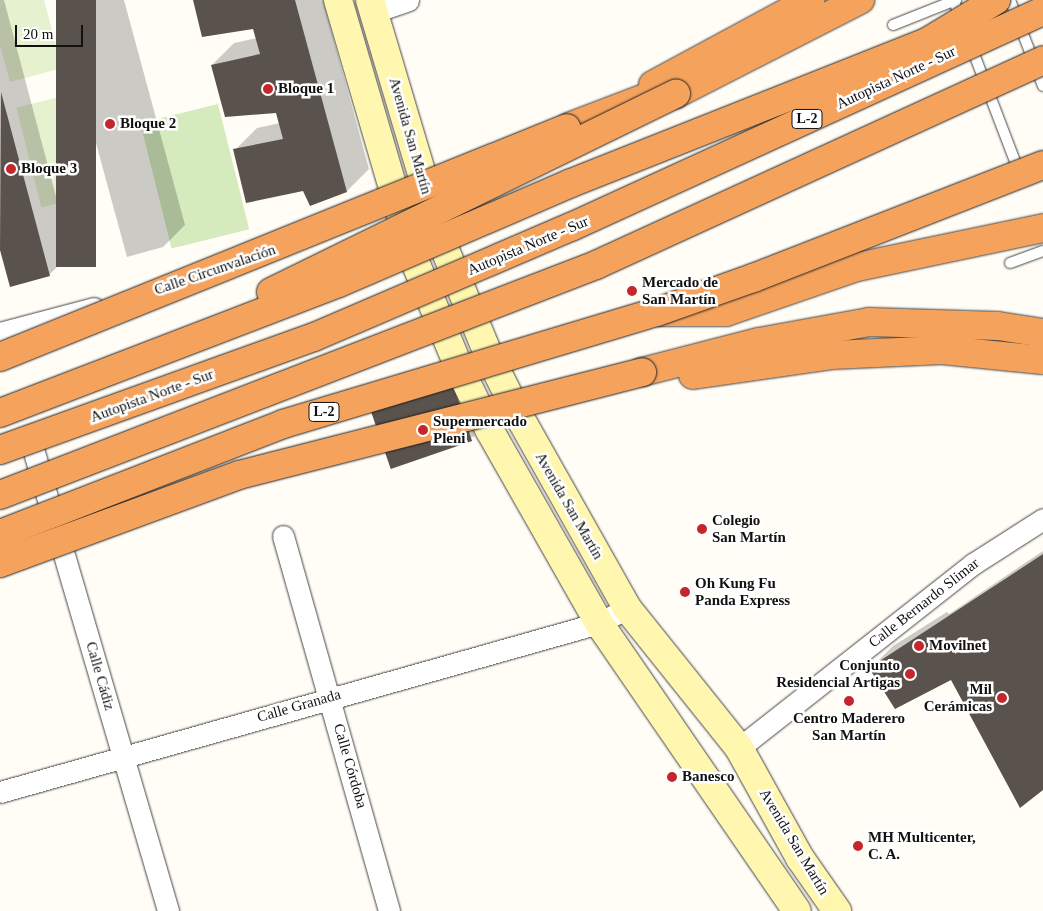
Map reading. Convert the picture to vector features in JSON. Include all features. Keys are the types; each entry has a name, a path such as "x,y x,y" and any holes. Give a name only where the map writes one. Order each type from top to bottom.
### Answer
{"highway":[{"path":"571,126 810,0"},
{"path":"78,383 324,267 676,94 860,0"},
{"path":"0,413 339,283 572,183 927,42 996,0"},
{"name":"Autopista Norte - Sur","path":"0,450 314,337 571,227 1043,11"},
{"name":"L-2","path":"0,495 596,266 1043,60"},
{"path":"0,357 571,126 650,96 676,94"},
{"path":"657,312 1033,174"},
{"path":"657,312 726,312 857,267 1043,228"},
{"name":"L-2","path":"0,534 283,424 657,312"},
{"path":"0,563 239,475 759,342 869,322 998,326 1043,333"},
{"path":"642,372 680,378 832,355 942,350 1043,360"}],"main road":[{"path":"338,0 397,211 460,370 521,489 599,623 797,911"},
{"name":"Avenida San Martín","path":"372,6 428,201 462,294 530,437 627,608 739,748 800,858 837,911"}],"street":[{"path":"372,6 408,0"},
{"name":"Calle Circunvalación","path":"0,333 194,280 381,208 397,211"},
{"name":"Calle Cádiz","path":"31,442 168,911"},
{"name":"Calle Bernardo Slimar","path":"739,748 973,564 1043,519"},
{"name":"Calle Córdoba","path":"283,536 389,911"},
{"name":"Calle Granada","path":"0,792 124,758 330,697 599,623 627,608"}],"lane":[{"path":"894,25 955,0 966,33 1033,174"},
{"path":"1010,0 1043,86"},
{"path":"975,200 1033,174 1043,176"},
{"path":"1010,263 1043,251"}],"green space":[{"path":"0,0 44,0 62,68 10,82 0,45"},
{"path":"63,96 88,196 41,208 16,108"},
{"path":"218,104 249,229 172,249 140,123"}],"building":[{"path":"56,0 96,0 96,267 56,267"},
{"name":"Bloque 1","path":"193,0 295,0 347,192 310,206 303,191 246,203 233,149 283,139 276,113 225,117 211,65 260,54 253,29 202,37"},
{"name":"Bloque 3","path":"1,92 50,276 10,287 0,250"},
{"name":"Supermercado Pleni","path":"448,371 472,441 391,469 367,399"},
{"name":"Mil Cerámicas","path":"1043,554 1043,790 1020,808 951,680 895,709 869,668"}],"place":[{"name":"Bloque 1","path":"268,89"},
{"name":"Bloque 2","path":"110,124"},
{"name":"Bloque 3","path":"11,169"},
{"name":"Mercado de San Martín","path":"632,291"},
{"name":"Supermercado Pleni","path":"423,430"},
{"name":"Colegio San Martín","path":"702,529"},
{"name":"Oh Kung Fu Panda Express","path":"685,592"},
{"name":"Movilnet","path":"919,646"},
{"name":"Conjunto Residencial Artigas","path":"910,674"},
{"name":"Mil Cerámicas","path":"1002,698"},
{"name":"Centro Maderero San Martín","path":"849,701"},
{"name":"Banesco","path":"672,777"},
{"name":"MH Multicenter, C. A.","path":"858,846"}]}
